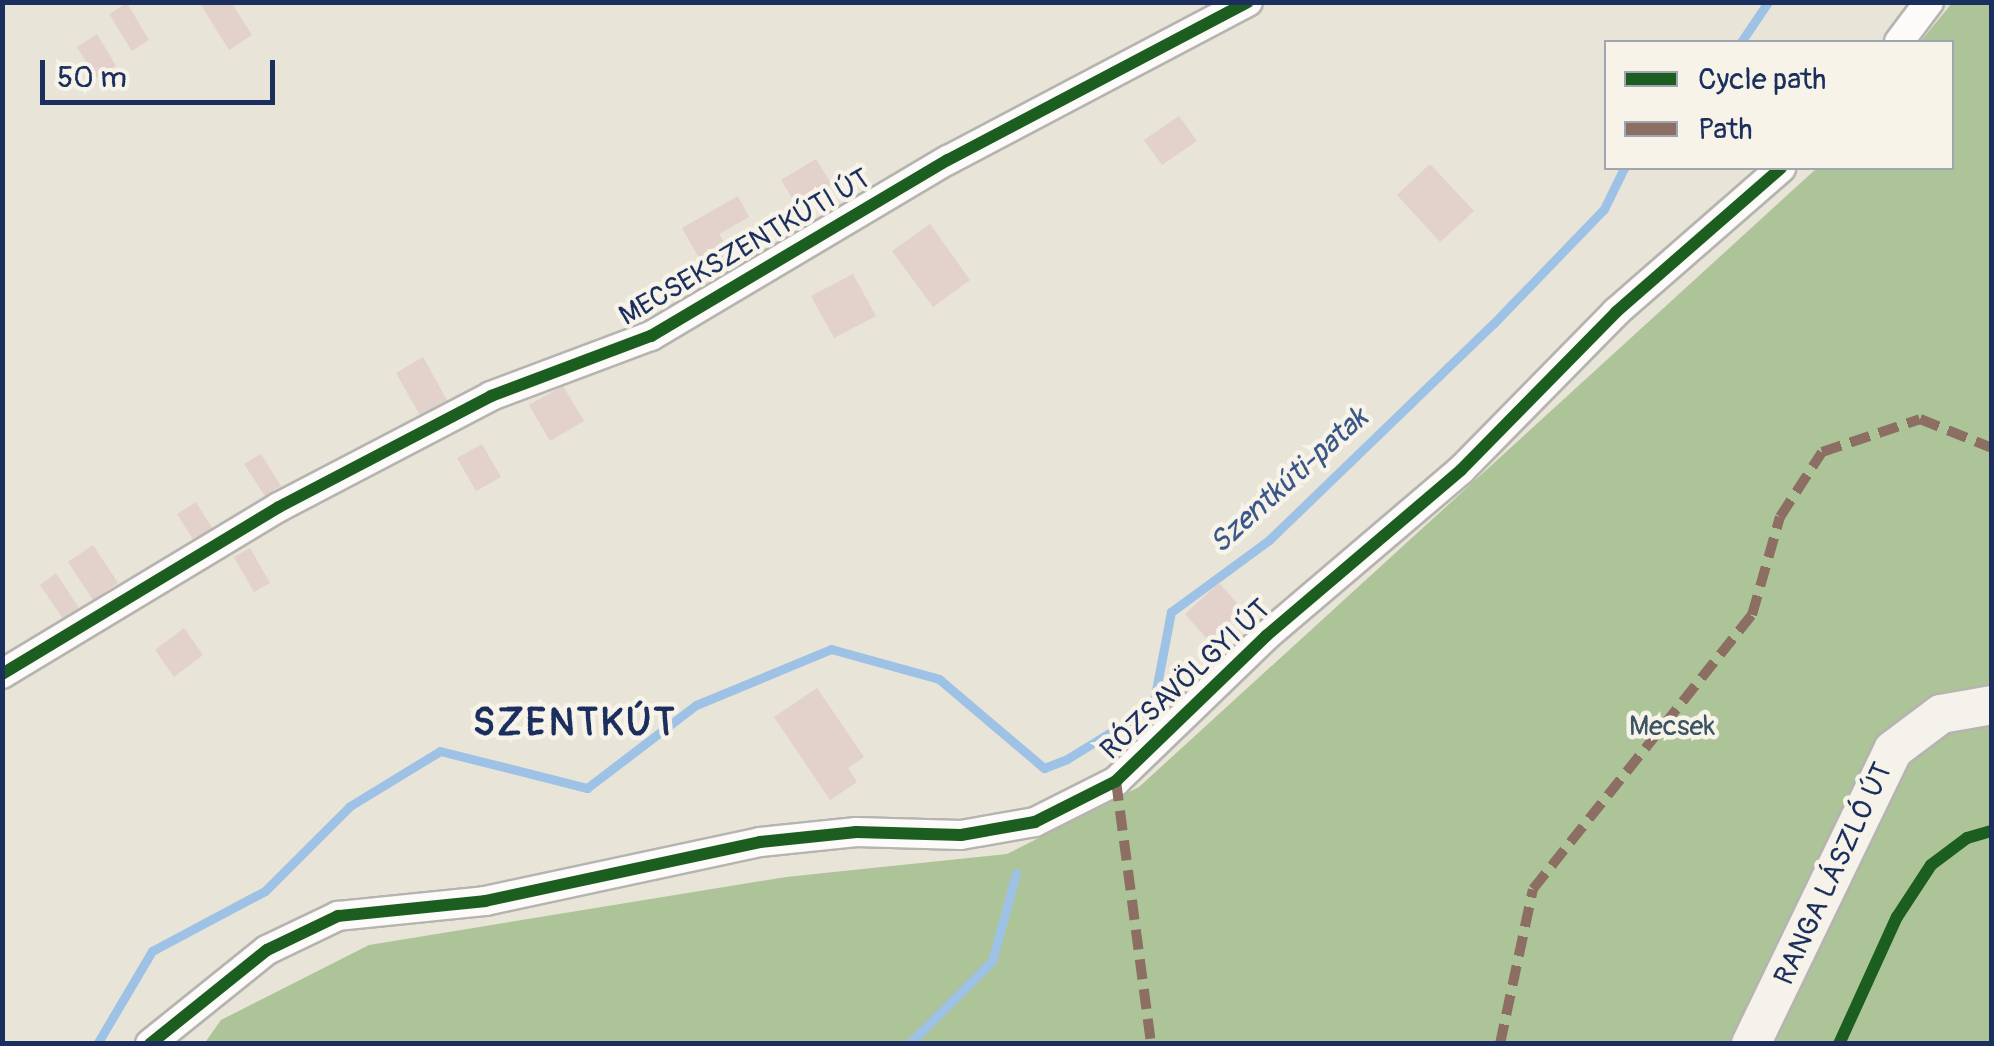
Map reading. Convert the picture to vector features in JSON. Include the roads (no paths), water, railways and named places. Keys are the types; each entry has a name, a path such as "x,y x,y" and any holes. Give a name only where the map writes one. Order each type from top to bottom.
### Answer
{"main road":[{"name":"RANGA LÁSZLÓ ÚT","path":"1751,1044 1893,750 1942,714 1992,704"}],"street":[{"name":"MECSEKSZENTKÚTI ÚT","path":"2,674 279,507 491,396 651,336 948,160 1248,2"},
{"path":"1900,40 1929,2"},
{"name":"RÓZSAVÖLGYI ÚT","path":"150,1044 267,950 338,916 485,901 760,842 856,832 961,835 1035,822 1116,781 1266,636 1461,470 1616,312 1779,170"}],"waterway":[{"name":"Szentkúti-patak","path":"1742,40 1768,2"},
{"name":"Szentkúti-patak","path":"97,1044 152,951 265,891 350,806 440,751 587,788 696,705 831,649 939,679 1044,768 1067,759 1153,706 1171,612 1269,540 1493,324 1604,209 1623,170"},
{"path":"909,1044 992,961 1016,873"}],"district":[{"name":"SZENTKÚT","path":"575,724"}],"park label":[{"name":"Mecsek","path":"1672,727"}]}
